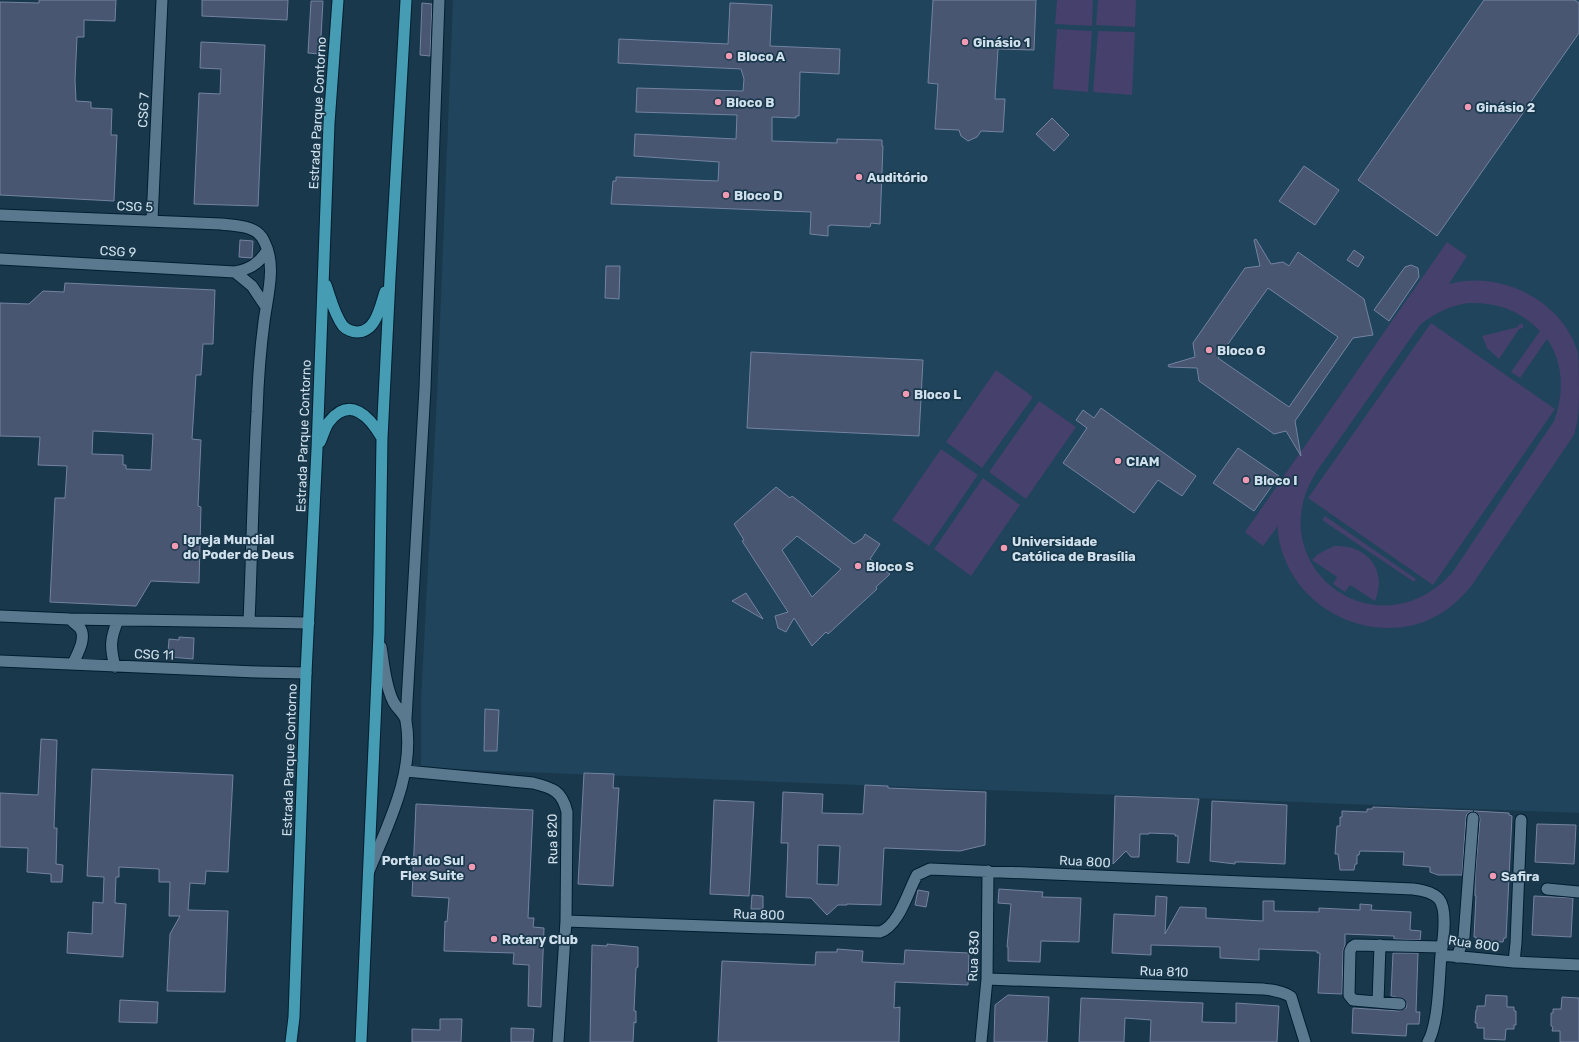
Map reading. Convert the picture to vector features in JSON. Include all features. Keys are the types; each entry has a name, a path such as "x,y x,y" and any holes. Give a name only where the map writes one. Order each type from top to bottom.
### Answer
{"highway":[{"name":"Estrada Parque Contorno","path":"291,1042 294,1018 306,673 317,449 330,123 338,0"},
{"path":"361,1042 378,633 382,438 406,0"},
{"path":"324,277 336,314 344,327 353,332 362,332 369,329 377,316 390,278"},
{"path":"317,449 328,422 339,412 347,409 357,410 366,415 375,425 382,438"}],"street":[{"name":"CSG 7","path":"152,220 162,0"},
{"path":"367,878 396,803 406,771 408,744 406,719 425,388 439,0"},
{"name":"CSG 5","path":"0,215 221,224 245,227 259,234 266,246"},
{"path":"249,622 257,412 264,321 270,280 269,258 266,246"},
{"name":"CSG 9","path":"0,259 235,272 253,267 261,259 266,246"},
{"path":"235,272 252,286 267,303"},
{"path":"0,616 70,619 309,623"},
{"path":"70,619 80,628 82,634 81,643 73,664"},
{"path":"115,667 111,652 111,642 118,620"},
{"path":"378,633 387,685 394,702 406,719"},
{"name":"CSG 11","path":"0,661 115,667 306,673"},
{"name":"Rua 820","path":"406,771 533,783 555,791 561,796 567,812 566,921 558,1042"},
{"path":"1457,957 1464,937 1473,818"},
{"path":"1514,962 1520,820"},
{"name":"Rua 800","path":"566,921 880,932 892,924 914,880 917,875 923,871 930,869 988,871 1422,890 1439,899 1443,908 1444,928 1442,951 1457,957 1514,962 1579,965"},
{"name":"Rua 830","path":"981,1042 987,979 988,871"},
{"path":"1548,889 1579,892"},
{"path":"1400,1004 1353,1000 1348,995 1350,951 1352,947 1355,945 1380,945 1442,951 1433,1028 1428,1042"},
{"path":"1378,1002 1380,945"},
{"name":"Rua 810","path":"987,979 1263,989 1279,991 1291,997 1305,1042"}],"shaded area":[{"name":"Universidade Católica de Brasília","path":"453,0 1579,0 1579,813 421,768 421,700 437,396"},
{"path":"1057,0 1093,0 1092,26 1055,24"},
{"path":"1098,0 1136,0 1135,27 1096,25"},
{"path":"1057,29 1092,31 1088,92 1053,89"},
{"path":"1098,31 1135,32 1132,95 1093,92"},
{"path":"1447,242 1467,256 1449,284 1469,281 1489,281 1527,293 1544,304 1559,318 1570,334 1578,353 1579,366 1578,412 1574,435 1472,585 1458,601 1440,614 1421,623 1402,627 1382,628 1362,625 1343,618 1325,608 1309,596 1296,580 1283,554 1279,540 1278,526 1263,546 1245,532","holes":["1479,303 1498,306 1516,313 1540,331 1511,372 1520,378 1547,339 1557,358 1561,379 1560,400 1554,421 1452,573 1422,596 1390,605 1360,602 1334,588 1313,566 1302,538 1302,505 1317,471 1420,325 1448,308 1461,304"]},
{"path":"1431,323 1555,409 1433,585 1308,498"},
{"path":"1519,324 1523,324 1523,328 1519,329 1499,359 1487,348 1482,336 1518,327"},
{"path":"996,370 1033,397 982,468 946,442"},
{"path":"1039,401 1076,427 1026,499 989,472"},
{"path":"941,449 978,475 929,546 892,520"},
{"path":"983,478 1020,505 971,576 934,549"},
{"path":"1325,516 1416,579 1414,582 1322,520"},
{"path":"1334,546 1356,549 1365,554 1372,561 1379,579 1375,601 1350,585 1345,592 1333,584 1337,577 1312,560 1318,554"}],"building":[{"path":"39,0 116,0 115,21 84,20 84,37 77,37 75,80 76,101 91,102 91,108 112,109 111,135 117,135 114,201 0,195 0,2 39,3"},
{"path":"202,0 288,0 287,20 202,16"},
{"path":"933,0 1036,0 1034,50 998,49 995,99 1005,99 1003,132 981,131 977,137 968,141 961,136 959,130 935,129 938,84 928,83"},
{"name":"Ginásio 2","path":"1484,0 1575,0 1579,3 1579,33 1437,236 1358,180"},
{"path":"311,1 323,1 320,54 308,53"},
{"path":"422,3 432,4 430,56 420,55"},
{"path":"730,3 772,5 770,46 840,49 839,74 800,72 799,116 796,116 796,118 772,117 772,141 837,143 837,139 882,140 880,224 871,223 870,227 830,225 828,226 828,236 810,234 811,212 611,204 613,181 616,181 616,177 718,181 719,162 634,156 635,134 736,139 737,115 636,112 637,88 743,91 744,79 741,69 618,63 619,39 728,44"},
{"path":"201,42 265,45 258,206 194,204 199,93 220,94 221,69 200,68"},
{"path":"1052,118 1069,135 1054,151 1036,134"},
{"path":"1304,166 1339,190 1315,225 1279,201"},
{"name":"Bloco G","path":"1256,239 1271,264 1283,262 1289,266 1298,252 1364,299 1373,335 1353,338 1295,421 1301,456 1286,431 1274,434 1199,381 1197,368 1169,367 1168,365 1195,357 1193,343 1245,268 1260,266 1254,240","holes":["1268,288 1338,337 1289,407 1218,358"]},
{"path":"240,240 253,241 252,258 239,257"},
{"path":"1354,250 1364,257 1358,267 1347,260"},
{"path":"1411,265 1418,268 1419,277 1389,321 1374,310 1405,267"},
{"path":"606,266 620,266 619,299 605,298"},
{"path":"65,283 215,290 213,344 203,344 201,375 196,375 192,439 201,440 198,506 201,507 199,583 151,581 136,606 50,602 55,498 65,498 67,466 38,465 40,437 0,436 0,303 29,304 43,291 64,292","holes":["93,431 153,434 151,470 126,469 126,465 123,465 123,455 92,454"]},
{"name":"Bloco L","path":"751,352 923,360 919,436 747,428"},
{"name":"CIAM","path":"1101,408 1196,476 1182,496 1158,480 1134,513 1063,463 1087,428 1076,420 1083,410 1094,418"},
{"name":"Bloco I","path":"1238,448 1279,476 1254,511 1213,483"},
{"name":"Bloco S","path":"776,487 790,498 792,496 854,544 863,538 865,534 880,544 870,559 890,574 876,587 877,589 828,634 826,632 812,646 794,618 786,632 778,628 775,616 788,612 742,541 744,540 734,524","holes":["797,536 841,569 812,597 782,550"]},
{"path":"746,593 763,619 732,601"},
{"path":"179,637 194,638 193,659 170,657 170,653 168,652 169,639 179,640"},
{"path":"485,709 499,710 497,751 484,751"},
{"path":"41,739 57,740 54,828 57,828 56,864 63,865 62,882 51,882 51,874 27,872 28,848 0,847 0,793 38,795"},
{"path":"92,769 233,775 228,872 206,871 205,884 190,883 188,910 228,911 225,992 167,991 170,934 180,916 169,916 170,882 159,882 159,869 119,867 119,877 116,877 115,903 126,904 123,957 67,953 68,932 92,934 93,902 103,903 104,877 87,876"},
{"path":"584,773 614,774 613,788 619,788 613,886 578,884"},
{"path":"865,785 888,786 888,788 986,792 985,845 960,851 884,848 881,905 838,905 827,915 811,898 786,897 788,843 781,843 783,792 823,794 822,813 863,814","holes":["818,845 840,846 838,885 817,884"]},
{"path":"1115,796 1199,799 1189,863 1177,862 1178,836 1175,836 1175,834 1149,833 1140,834 1139,857 1131,857 1126,851 1113,864"},
{"path":"714,800 754,802 749,896 710,894"},
{"path":"1212,801 1287,805 1285,864 1235,862 1235,864 1210,861"},
{"name":"Portal do Sul Flex Suite","path":"416,804 533,810 528,918 534,918 533,927 544,928 541,1007 528,1006 529,965 513,964 514,953 444,951 445,921 447,922 449,898 412,896"},
{"path":"1373,807 1473,811 1467,814 1466,817 1462,875 1438,875 1430,872 1430,867 1403,865 1404,852 1360,851 1359,855 1357,855 1357,864 1355,864 1354,870 1340,870 1338,854 1335,854 1337,826 1340,826 1342,811 1367,812 1367,809 1372,809"},
{"name":"Safira","path":"1474,811 1509,813 1509,815 1512,816 1506,938 1504,938 1503,942 1476,941 1476,937 1474,937 1476,896 1475,878 1480,819 1479,815"},
{"path":"1537,824 1576,825 1574,864 1535,862"},
{"path":"999,889 1043,892 1042,897 1081,898 1079,942 1041,941 1040,962 1008,961 1007,947 1011,904 998,903"},
{"path":"918,890 929,892 926,907 915,905"},
{"path":"752,895 763,896 763,909 751,909"},
{"path":"1156,896 1167,897 1165,934 1180,907 1206,908 1206,918 1263,921 1263,901 1274,901 1274,911 1319,912 1319,908 1360,910 1360,904 1372,905 1371,910 1411,912 1410,930 1421,931 1420,940 1394,939 1394,936 1345,934 1342,994 1318,993 1320,953 1317,953 1317,951 1259,949 1259,960 1220,958 1220,947 1151,945 1151,955 1112,953 1114,914 1155,916"},
{"path":"1534,896 1573,898 1571,937 1532,935"},
{"path":"607,944 638,947 638,967 636,968 634,1011 636,1011 636,1023 634,1022 633,1042 590,1042 592,945 607,946"},
{"path":"837,949 863,951 862,962 904,964 905,950 969,953 968,985 895,982 894,1008 900,1007 899,1042 718,1042 722,961 815,965 816,952 837,952"},
{"path":"1393,953 1418,953 1416,1012 1420,1012 1419,1024 1407,1024 1406,1036 1352,1033 1353,1008 1399,1011 1406,1008 1407,1004 1404,999 1391,996"},
{"path":"1008,995 1049,997 1047,1042 994,1042 995,1005"},
{"path":"1486,995 1507,996 1507,1007 1514,1007 1514,1011 1516,1011 1516,1025 1514,1025 1514,1029 1506,1029 1505,1040 1484,1039 1484,1028 1477,1028 1477,1023 1475,1023 1477,1006 1485,1006"},
{"path":"1562,997 1579,998 1579,1042 1560,1042 1560,1031 1552,1031 1553,1027 1551,1026 1551,1013 1553,1013 1553,1009 1561,1009"},
{"path":"1081,998 1203,1003 1202,1022 1236,1023 1236,1003 1279,1006 1277,1042 1150,1042 1151,1020 1125,1018 1124,1042 1079,1042"},
{"path":"120,1000 158,1002 157,1023 119,1022"},
{"path":"440,1019 462,1019 461,1042 412,1042 412,1029 440,1030"},
{"path":"511,1028 534,1029 533,1042 511,1042"}],"place":[{"name":"Ginásio 1","path":"965,42"},
{"name":"Bloco A","path":"729,56"},
{"name":"Bloco B","path":"718,102"},
{"name":"Ginásio 2","path":"1468,107"},
{"name":"Auditório","path":"859,177"},
{"name":"Bloco D","path":"726,195"},
{"name":"Bloco G","path":"1209,350"},
{"name":"Bloco L","path":"906,394"},
{"name":"CIAM","path":"1118,461"},
{"name":"Bloco I","path":"1246,480"},
{"name":"Igreja Mundial do Poder de Deus","path":"175,546"},
{"name":"Universidade Católica de Brasília","path":"1004,548"},
{"name":"Bloco S","path":"858,566"},
{"name":"Portal do Sul Flex Suite","path":"472,867"},
{"name":"Safira","path":"1493,876"},
{"name":"Rotary Club","path":"494,939"}]}
